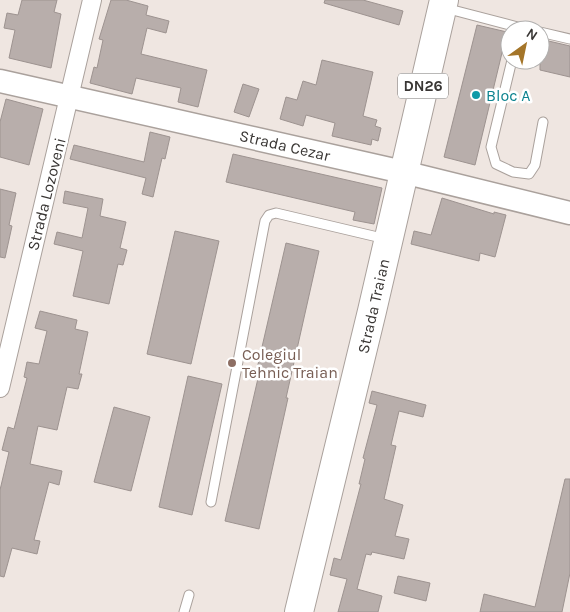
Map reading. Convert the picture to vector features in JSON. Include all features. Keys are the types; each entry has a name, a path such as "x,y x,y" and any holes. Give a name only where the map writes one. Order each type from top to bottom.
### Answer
{"main road":[{"name":"Strada Traian","path":"299,612 389,239 443,4"}],"street":[{"name":"Strada Lozoveni","path":"0,388 92,0"},
{"name":"Strada Cezar","path":"0,81 403,172 570,213"}],"lane":[{"path":"443,4 500,23"},
{"path":"550,34 570,39"},
{"path":"510,70 492,148 496,164 513,172 529,174 535,166 543,122"},
{"path":"211,502 265,221 269,215 276,212 389,239"},
{"path":"184,612 189,595"}],"building":[{"path":"22,0 57,0 54,12 61,14 51,68 9,58 15,30 4,28 7,13 18,15"},
{"path":"111,0 126,0 148,6 146,15 169,21 166,33 147,28 141,54 207,70 198,107 178,102 181,88 136,78 132,94 90,83 94,67 97,68 103,40 99,39"},
{"path":"325,0 363,0 403,11 399,25 324,3"},
{"name":"Bloc A","path":"477,25 500,30 500,61 475,165 444,157"},
{"path":"550,41 570,46 570,77 540,70 550,70"},
{"path":"322,60 373,72 363,116 377,120 375,126 381,128 378,141 372,139 371,145 332,136 335,123 306,115 303,126 280,119 286,97 297,100 303,81 316,85"},
{"path":"243,84 259,89 249,117 234,112"},
{"path":"6,99 43,109 29,165 0,157 0,122"},
{"path":"150,132 170,137 165,159 162,158 153,197 142,194 146,178 70,159 74,145 144,162"},
{"path":"233,154 382,188 374,224 353,220 355,212 226,182"},
{"path":"0,189 16,193 9,225 12,226 5,258 0,257"},
{"path":"65,191 103,199 100,216 126,222 120,248 127,250 123,265 118,264 109,304 73,296 83,251 54,244 57,232 82,238 88,208 63,203"},
{"path":"442,198 494,214 494,212 506,215 495,257 480,253 479,261 411,244 414,231 431,235"},
{"path":"175,231 219,241 191,364 147,354"},
{"path":"286,243 319,251 259,529 225,521 259,374 256,373"},
{"path":"40,311 77,320 75,329 88,332 79,374 82,374 78,389 67,387 57,430 38,426 30,464 62,471 59,485 49,482 34,540 40,541 37,554 12,548 4,577 0,576 0,490 9,452 2,450 8,427 14,429 27,378 24,377 27,362 39,364 47,331 35,328"},
{"path":"188,376 222,384 192,515 159,507"},
{"path":"372,391 426,405 423,417 399,411 391,445 396,446 384,499 403,505 395,536 409,539 404,559 372,552 371,555 366,554 357,589 382,596 378,612 338,612 347,579 330,575 334,558 341,560 361,484 359,484 365,459 363,458 377,405 369,403"},
{"path":"114,407 150,417 131,491 94,482"},
{"path":"565,479 570,479 570,573 562,612 480,612 484,594 535,607"},
{"path":"398,576 430,583 426,601 394,593"}],"place":[{"name":"Bloc A","path":"476,95"},
{"name":"Colegiul Tehnic Traian","path":"232,363"}]}
